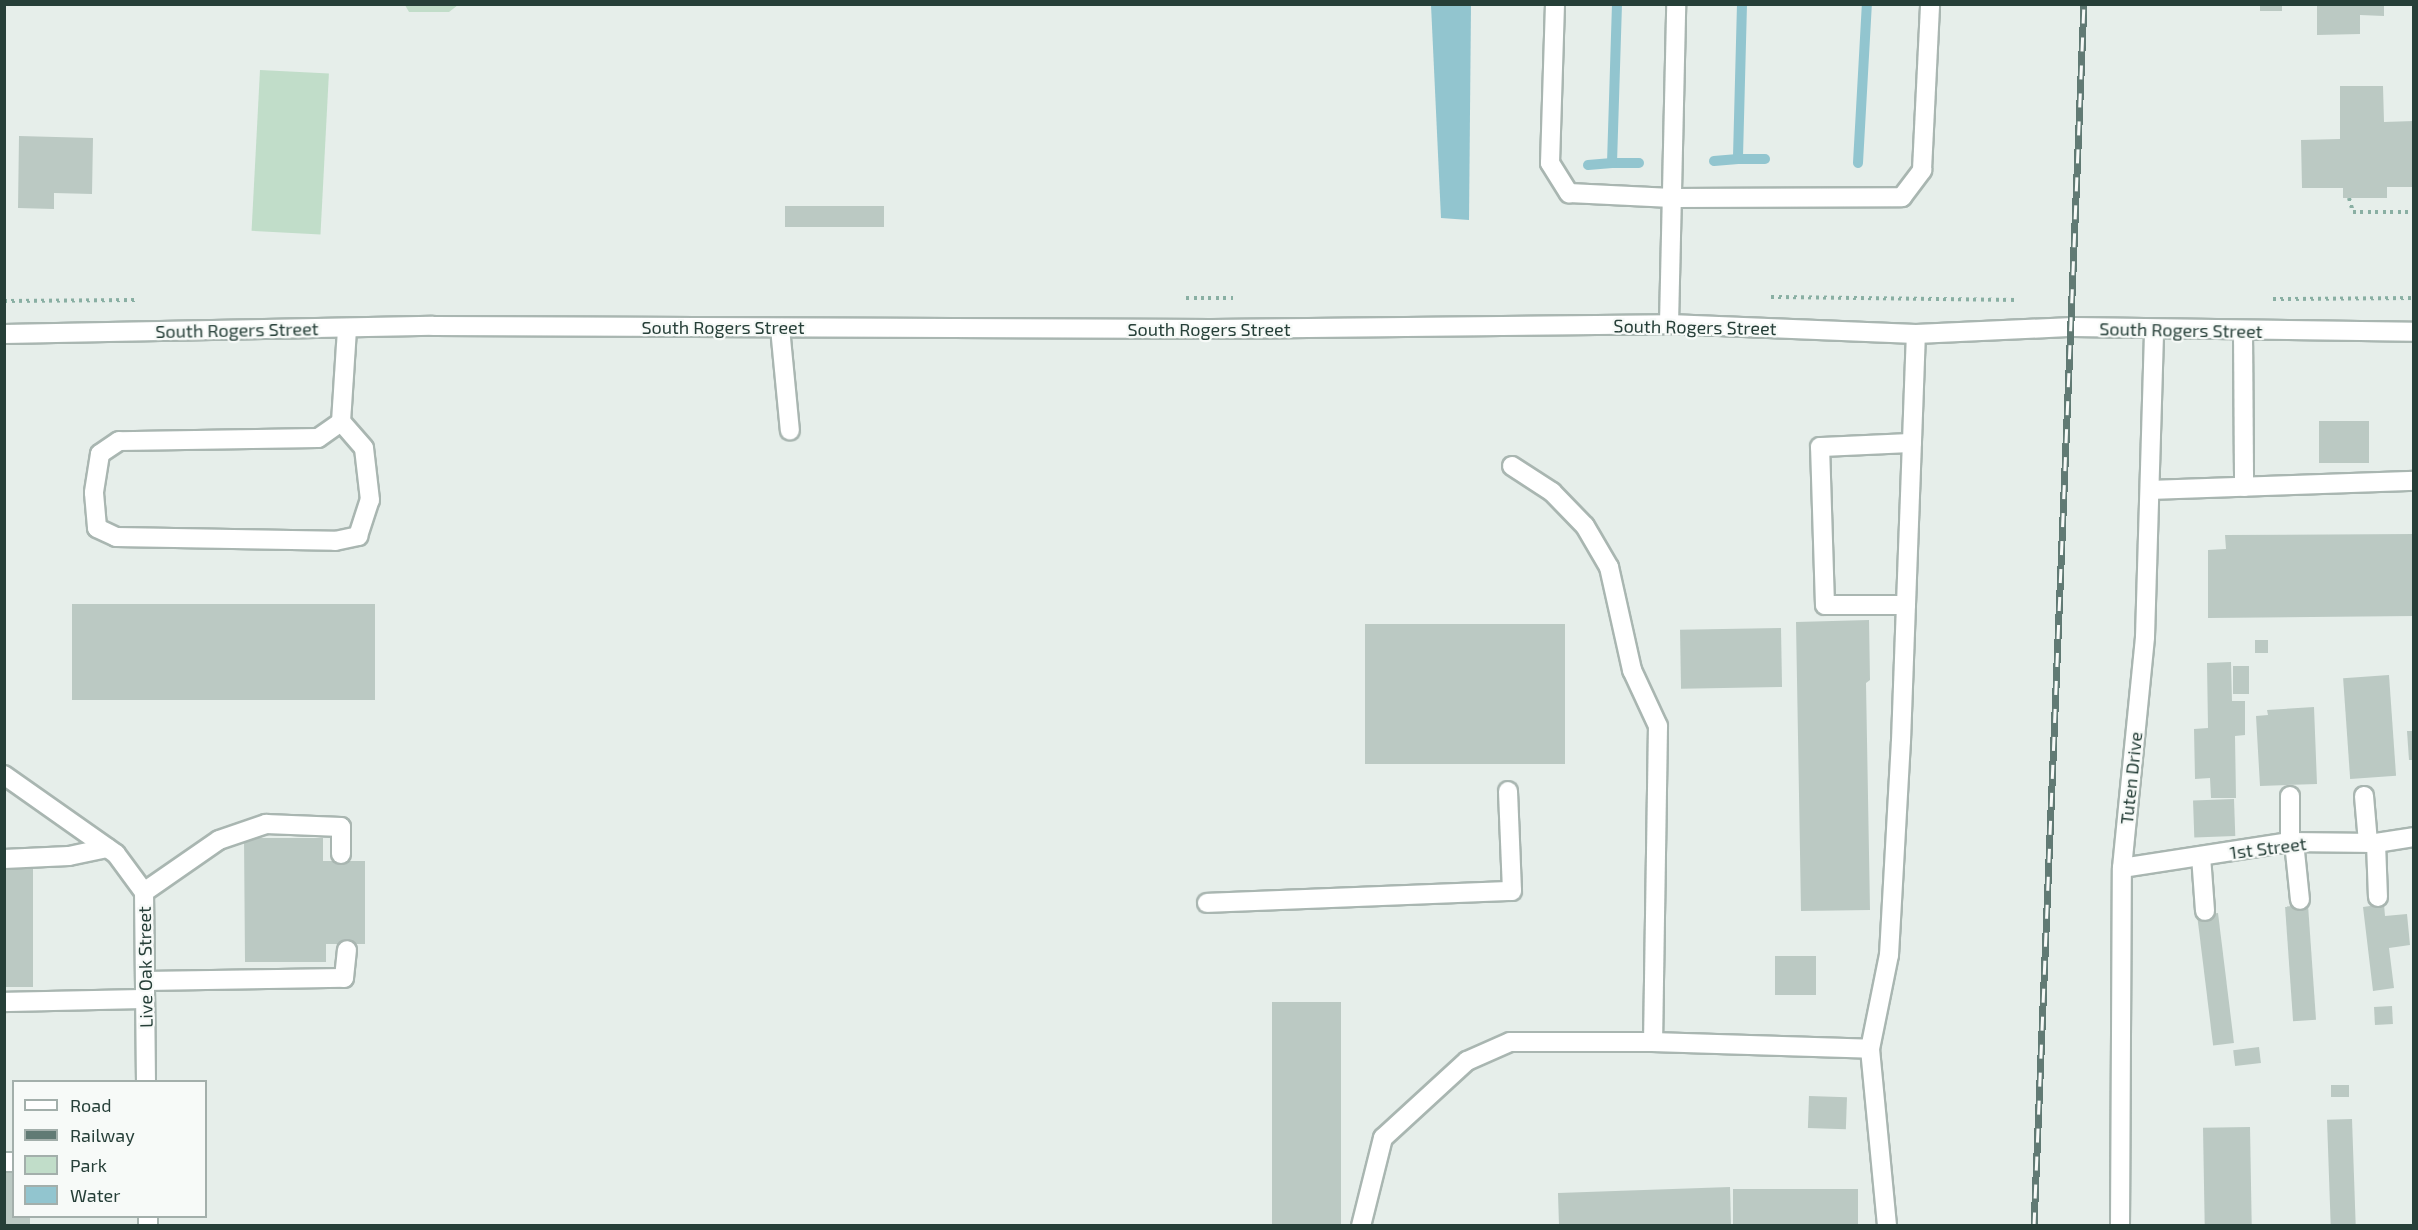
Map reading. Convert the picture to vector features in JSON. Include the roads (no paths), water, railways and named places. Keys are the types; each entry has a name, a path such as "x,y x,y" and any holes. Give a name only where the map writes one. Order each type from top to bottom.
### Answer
{"street":[{"path":"1555,4 1550,163 1569,193 1672,198 1902,197 1922,170 1930,4"},
{"path":"1669,324 1676,4"},
{"name":"South Rogers Street","path":"4,334 346,328 1212,330 1669,324 1916,333 2073,327 2154,330 2414,332"},
{"path":"341,422 318,438 119,441 100,454 94,493 98,528 116,537 335,541 358,536 370,500 364,448 341,422 346,328"},
{"path":"780,328 790,431"},
{"name":"Tuten Drive","path":"2120,1226 2122,868 2145,637 2154,330"},
{"path":"2243,331 2244,487"},
{"path":"1887,1226 1870,1049 1889,955 1906,605 1916,333"},
{"path":"1906,605 1825,604 1820,447 1912,443"},
{"path":"1512,466 1552,492 1585,526 1609,567 1632,670 1658,726 1653,1042"},
{"path":"2151,490 2414,481"},
{"name":"Live Oak Street","path":"4,775 107,848 144,892 146,1080"},
{"path":"1207,903 1512,891 1508,791"},
{"path":"2290,796 2292,842 2300,900"},
{"path":"2364,796 2378,897"},
{"path":"144,892 219,840 266,824 341,827 341,854"},
{"name":"1st Street","path":"2122,868 2292,842 2372,843 2414,837"},
{"path":"4,859 69,856 107,848"},
{"path":"2201,856 2205,911"},
{"path":"145,981 344,978 347,950"},
{"path":"4,1002 145,999"},
{"path":"1361,1226 1383,1138 1467,1061 1510,1042 1653,1042 1870,1049"}],"water":[{"path":"1431,5 1471,5 1469,220 1441,218"}],"waterway":[{"path":"1617,4 1612,163 1639,163"},
{"path":"1742,4 1738,159 1765,159"},
{"path":"1858,163 1867,4"},
{"path":"1714,161 1738,159"},
{"path":"1588,165 1612,163"}],"railway":[{"path":"2034,1226 2084,4"}]}
